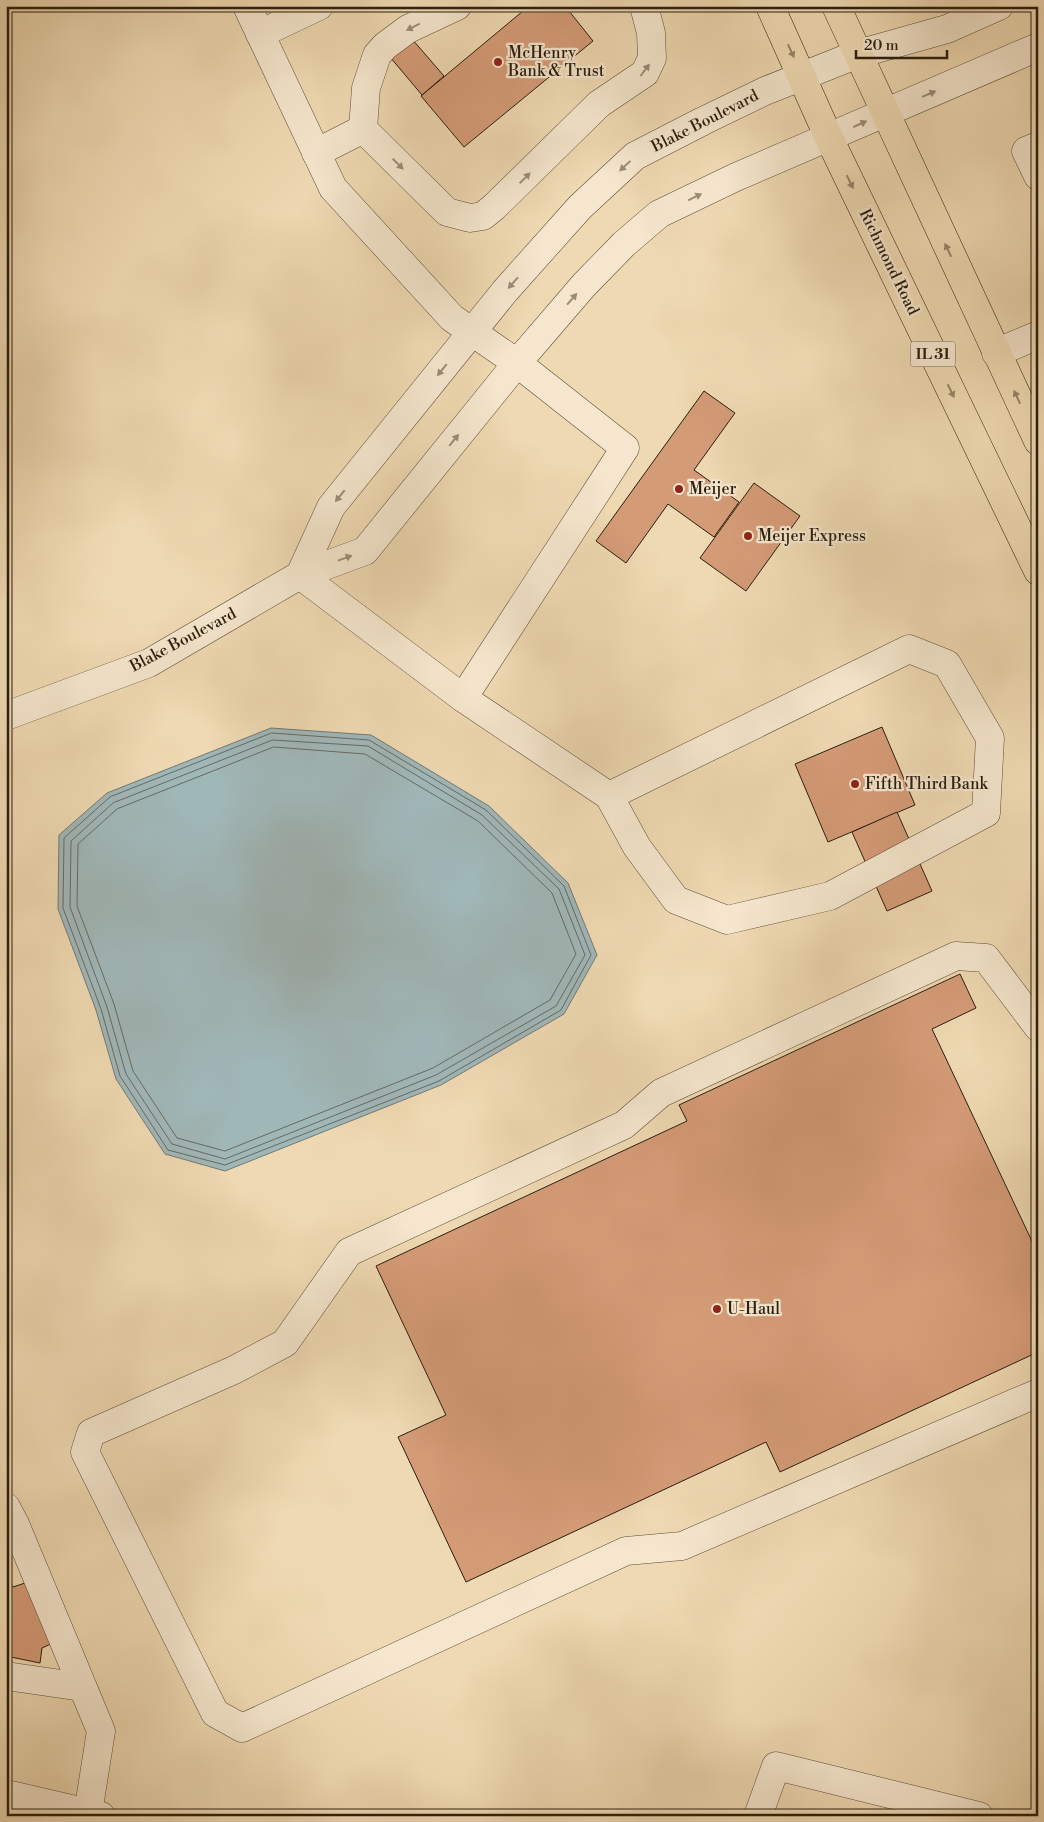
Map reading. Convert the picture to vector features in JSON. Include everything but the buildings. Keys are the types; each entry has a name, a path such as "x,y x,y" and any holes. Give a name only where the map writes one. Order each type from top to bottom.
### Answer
{"main road":[{"name":"Richmond Road","path":"770,6 829,138 1038,571"},
{"path":"836,6 884,113 1038,441"}],"street":[{"path":"247,6 333,188 452,318 517,363 626,448 463,698"},
{"path":"260,34 319,6"},
{"path":"457,6 408,29 385,46 377,55 366,88 363,129 447,212 470,218 483,216 494,208 598,104 645,72 652,58 651,33 644,6"},
{"name":"Blake Boulevard","path":"300,575 331,507 505,291 580,207 635,156 765,91 858,54 947,29 999,6"},
{"name":"Blake Boulevard","path":"6,716 149,662 300,575 365,551 517,363 584,285 624,244 659,214 736,177 1038,47"},
{"path":"316,153 363,129"},
{"path":"1038,146 1026,151 1038,176"},
{"path":"996,353 1038,335"},
{"path":"300,575 463,698 609,796 637,847 676,900 727,920 830,896 986,813 990,738 947,664 909,650 609,796"},
{"path":"1038,1027 986,958 956,956 661,1093 624,1125 349,1252 285,1343 234,1370 91,1433 85,1452 215,1714 242,1728 626,1551 682,1546 1038,1393"},
{"path":"6,1507 101,1731 94,1814 6,1794"},
{"path":"6,1676 82,1687"},
{"path":"758,1816 776,1766 979,1816"}],"water":[{"path":"271,728 371,735 489,806 568,883 597,955 564,1014 441,1085 225,1171 165,1154 116,1079 96,1010 58,909 59,835 107,793"}],"place":[{"name":"McHenry Bank & Trust","path":"498,62"},
{"name":"Meijer","path":"679,489"},
{"name":"Meijer Express","path":"748,536"},
{"name":"Fifth Third Bank","path":"855,784"},
{"name":"U-Haul","path":"717,1309"}]}
